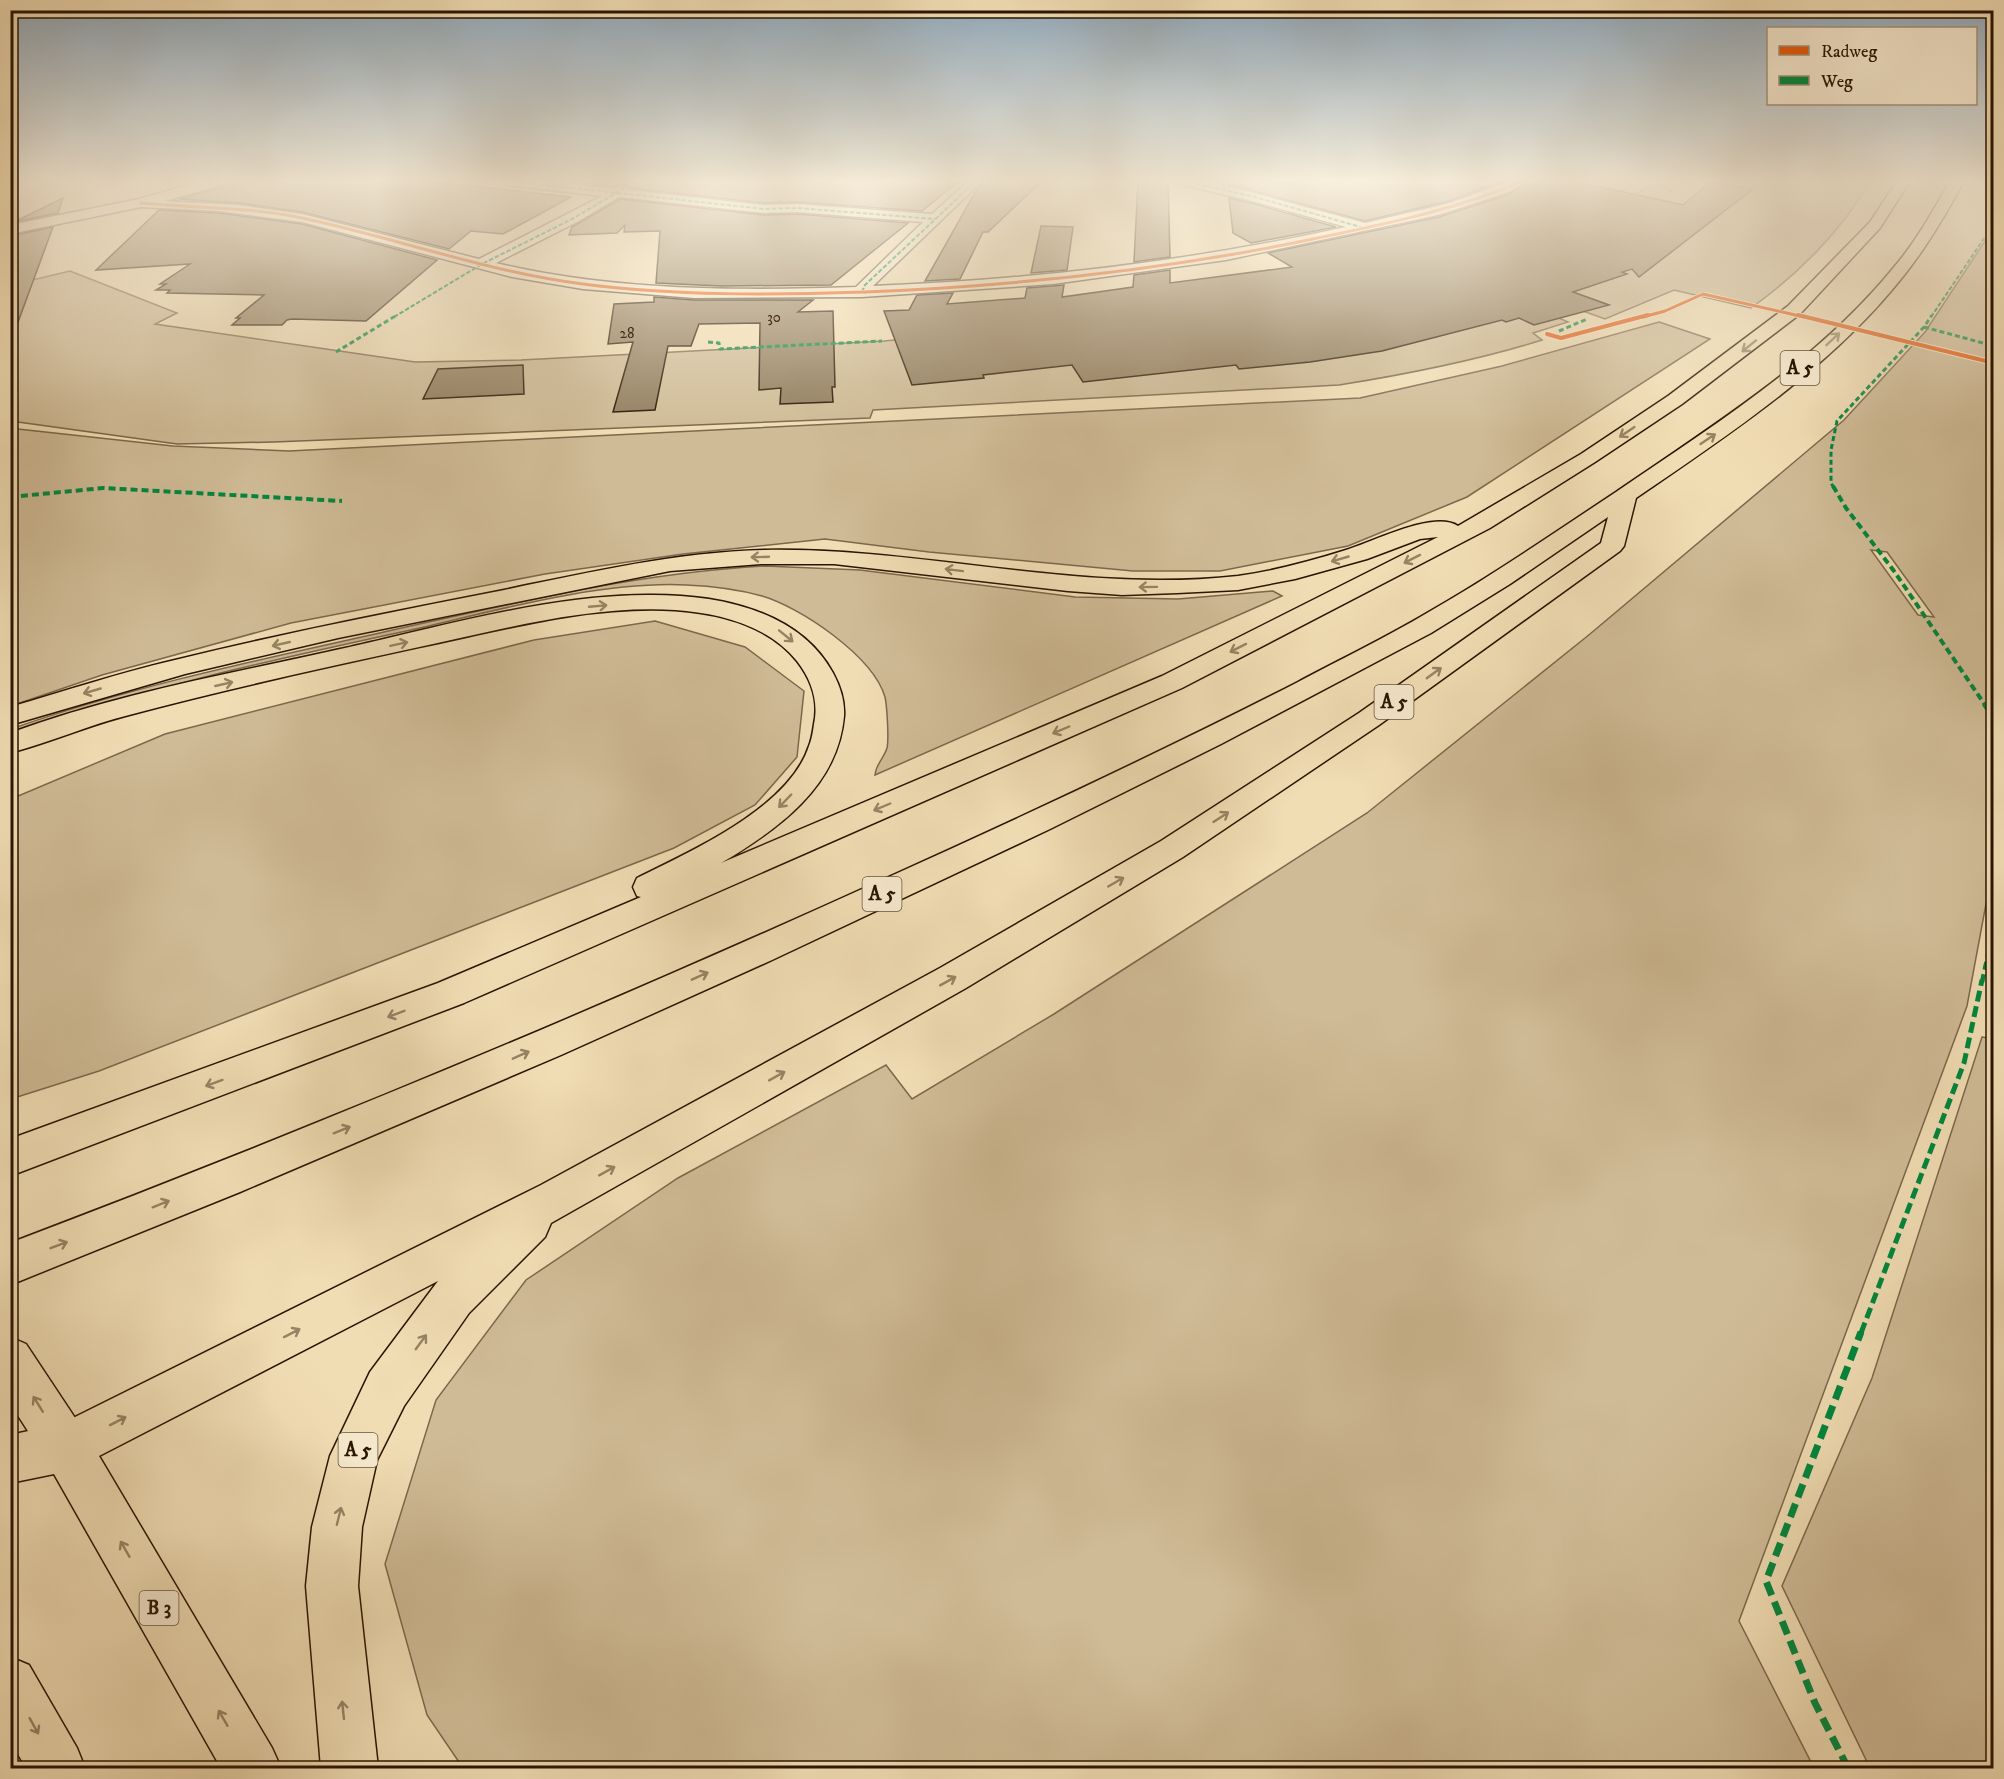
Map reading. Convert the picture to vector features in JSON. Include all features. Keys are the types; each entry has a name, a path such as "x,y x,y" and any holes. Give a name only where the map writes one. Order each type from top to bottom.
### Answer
{"main road":[{"name":"A 5","path":"25,1153 451,993 1172,682 1482,523 1588,458 1736,356 1794,310 1838,264"},
{"name":"A 5","path":"10,1264 107,1227 484,1071 767,947 1038,822 1271,707 1451,610 1625,496 1740,417 1835,338 1903,264"},
{"name":"A 5","path":"10,1459 66,1447 556,1199 953,978 1172,849 1369,719 1612,546 1625,496"},
{"path":"10,716 178,668 326,633 670,564 761,557 834,557 1068,584 1122,588 1238,583 1294,572 1359,554 1415,533 1482,523"},
{"path":"10,744 81,719 167,697 342,656 530,616 594,606 640,603 698,604 745,615 778,630 807,653 824,681 831,708 829,737 812,770 785,803 745,836 451,993"},
{"path":"10,762 69,734 167,697"},
{"name":"A 5","path":"350,1768 332,1586 337,1527 354,1456 387,1389 453,1297 556,1199"},
{"name":"B 3","path":"10,1360 66,1447 252,1768"},
{"path":"10,1684 57,1768"}],"street":[{"path":"482,264 578,284 650,292 721,295 929,289 1116,272 1171,264"},
{"path":"862,292 865,285 887,264"}],"shaded area":[{"path":"1565,264 1804,264 1751,308 1674,290 1605,319 1544,297"},
{"path":"1970,264 1993,264 1994,861 1967,1006 1739,1621 1814,1768 463,1768 427,1715 385,1564 436,1400 526,1280 678,1178 886,1065 912,1099 1054,1014 1367,813 1590,634 1844,420 1925,332","holes":["1871,550 1887,552 1934,617 1918,615"]},
{"path":"70,271 177,313 155,324 415,362 521,360 884,341 1227,309 1529,305 1568,322 1533,333 1542,340 1517,348 1441,366 1339,385 873,410 870,418 177,444 11,421 11,285"},
{"path":"1659,322 1710,339 1467,497 1348,546 1220,571 1133,571 929,552 825,539 683,554 545,574 291,623 102,675 11,706 11,425 18,429 173,446 289,451 1360,398 1502,366"},
{"path":"765,566 860,570 1075,597 1178,599 1273,591 1282,596 875,775 888,744 888,722 885,697 878,681 866,665 833,635 778,602 734,590 686,585 621,587 518,605 265,662 162,688 11,735 11,729 103,700 290,653 573,591 669,575"},
{"path":"655,621 745,647 804,691 797,757 755,805 674,848 99,1071 11,1099 11,799 165,734 534,640"},
{"path":"1982,1037 1994,1039 1993,1768 1870,1768 1782,1586 1872,1378"}],"building":[{"path":"10,264 39,264 14,333 10,332"},
{"path":"102,264 190,264 96,270"},
{"path":"190,264 432,264 366,321 292,319 282,325 232,325 240,318 236,318 264,295 167,293 170,290 156,290 166,284 160,284"},
{"path":"657,264 857,264 831,285 721,286 656,283"},
{"path":"935,264 967,264 960,279 925,281"},
{"path":"1033,264 1068,264 1067,270 1031,273"},
{"path":"1287,264 1656,264 1639,277 1632,269 1622,272 1627,274 1573,292 1609,305 1534,325 1519,318 1506,322 1502,320 1382,351 1310,362 1239,369 1236,365 1083,382 1072,365 983,375 984,378 912,385 884,311 909,310 917,295 953,293 947,304 1025,298 1027,288 1064,285 1062,297 1133,287 1134,275 1170,270 1170,283 1292,267"},
{"path":"654,297 694,300 813,300 798,312 833,311 835,387 832,387 833,402 780,404 781,388 759,390 760,323 699,324 691,346 668,346 655,410 613,412 633,342 608,344 614,304 654,302"},
{"path":"523,365 524,394 423,399 438,369"}],"marked path":[{"path":"336,352 482,264"},
{"path":"862,292 865,285 887,264"},
{"path":"1967,264 1924,327 1837,421 1831,450 1831,483 1846,508 1894,571 1994,719"},
{"path":"1559,331 1587,319"},
{"path":"1924,327 1994,346"},
{"path":"708,342 719,343 720,349 882,341"},
{"path":"10,497 103,488 342,501"},
{"path":"1848,1768 1815,1703 1766,1581 1964,1063 1994,928"}],"cycle path":[{"path":"477,264 583,284 657,291 731,294 937,288 1053,279 1175,264"},
{"path":"1547,334 1561,338 1665,311 1703,294 1994,363"}]}
